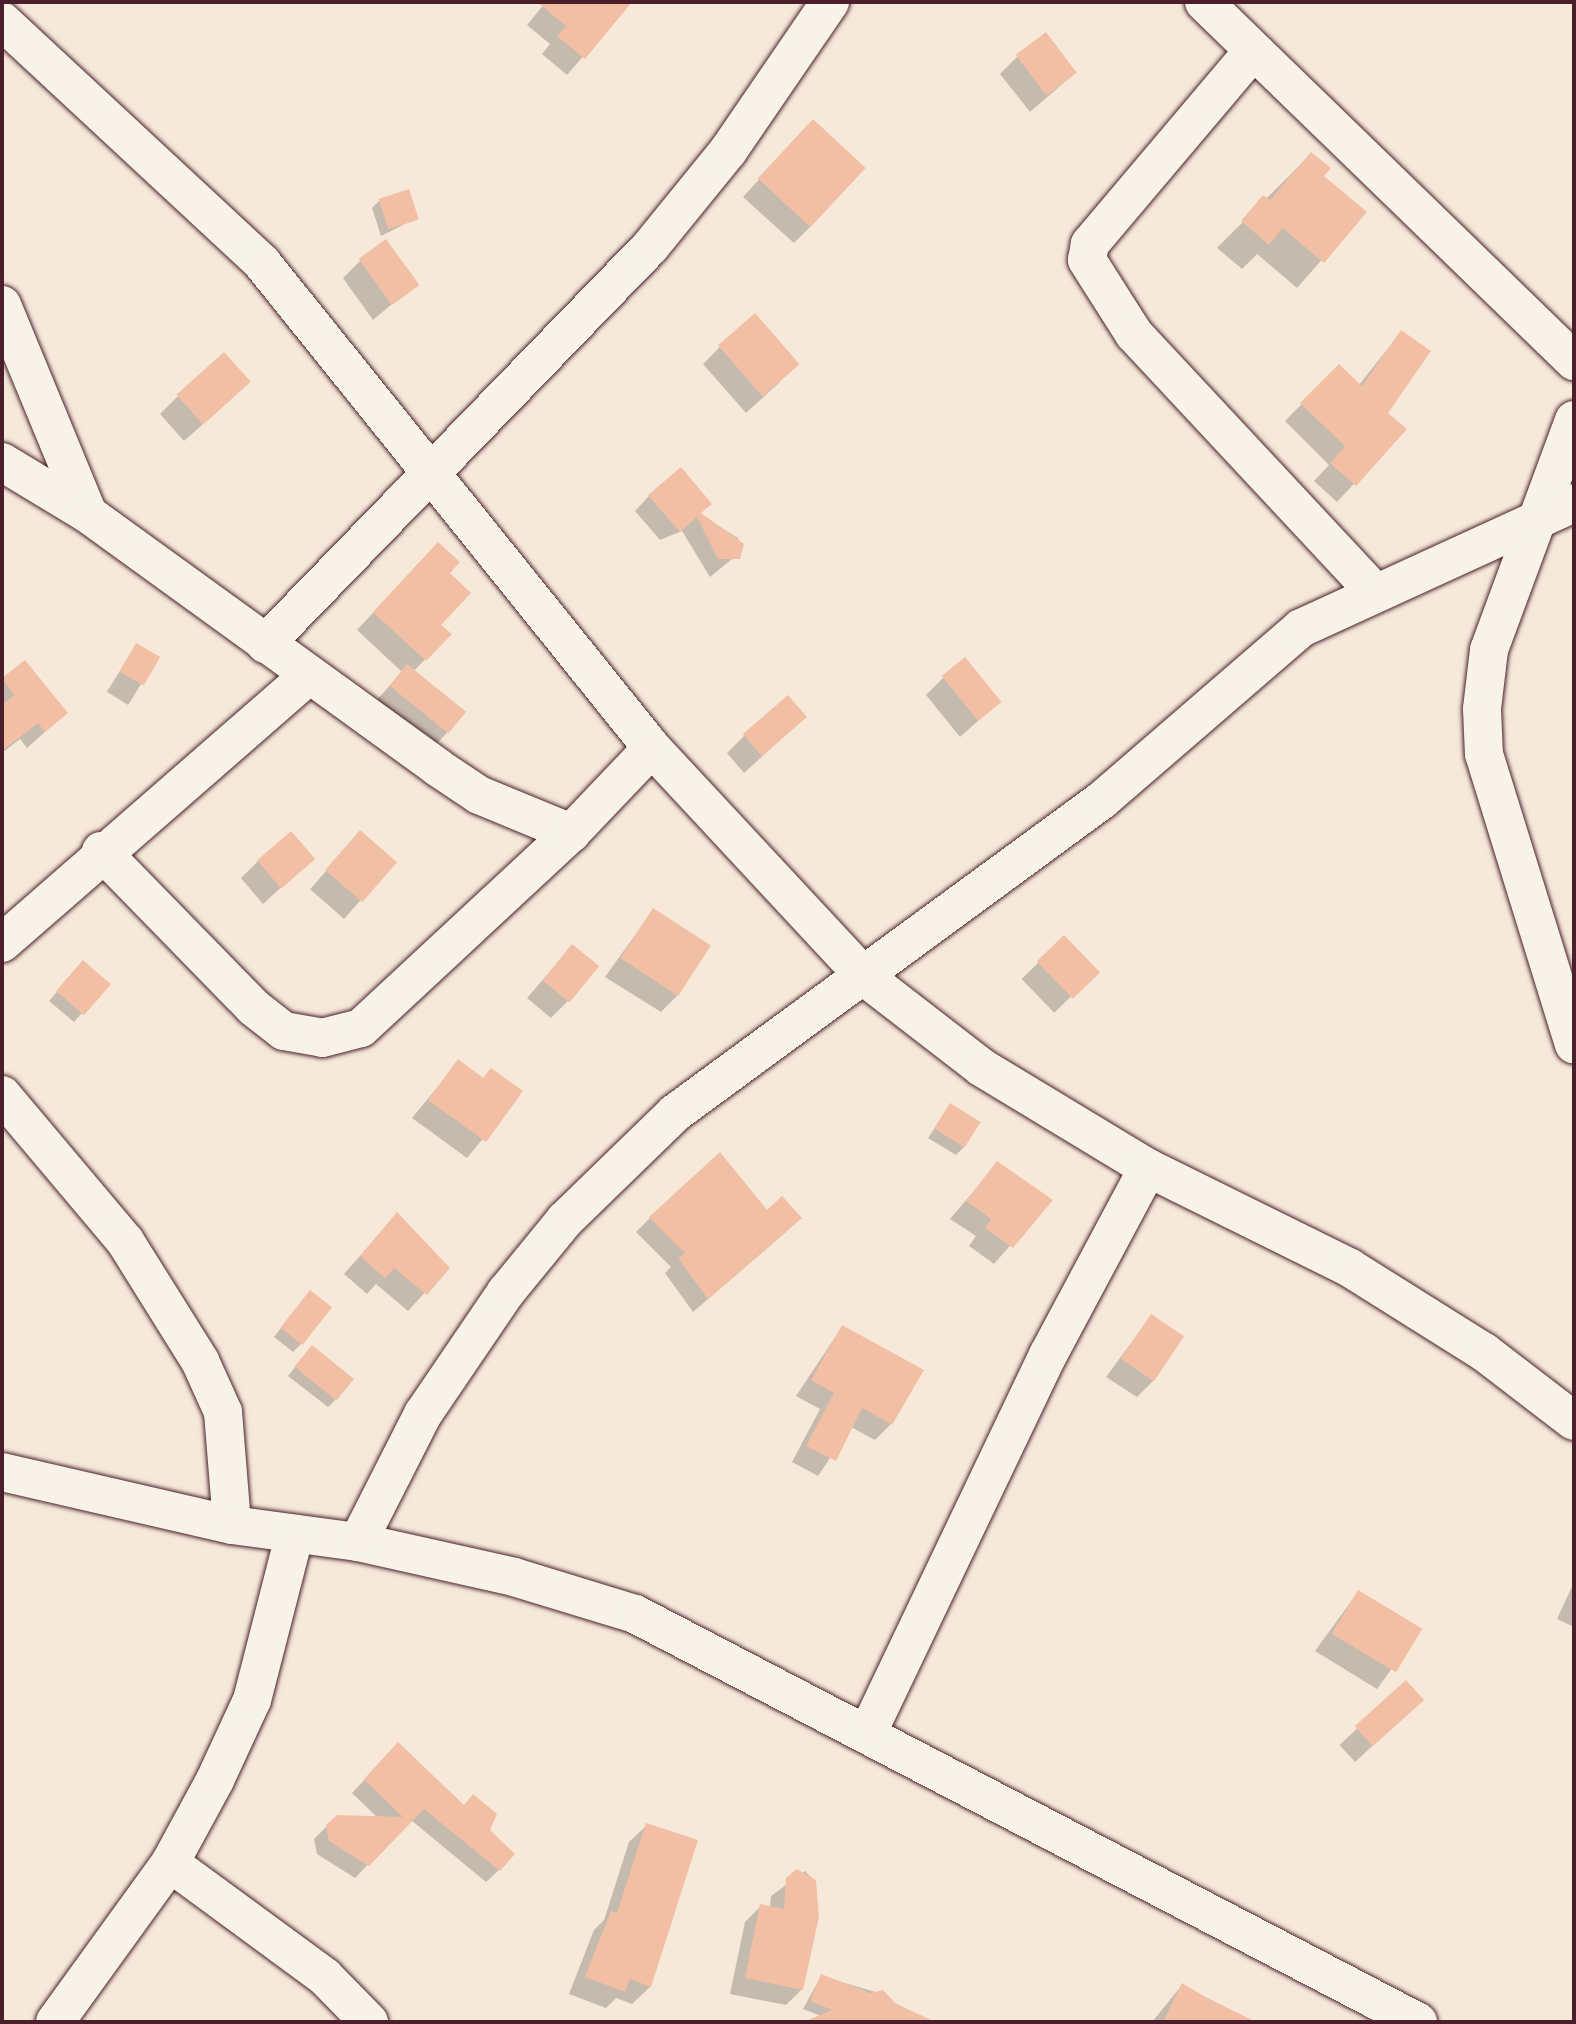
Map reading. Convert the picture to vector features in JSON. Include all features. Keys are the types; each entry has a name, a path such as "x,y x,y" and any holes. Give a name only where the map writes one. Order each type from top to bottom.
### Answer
{"street":[{"path":"265,644 429,471 650,247 728,151 830,2"},
{"path":"1204,2 1574,361"},
{"path":"2,21 262,263 652,748 866,978 981,1067 1148,1168 1350,1268 1484,1352 1574,1421"},
{"path":"1253,51 1090,244 1087,260 1134,334 1373,590"},
{"path":"2,305 88,514"},
{"path":"1574,420 1531,524 1489,650 1484,754 1574,1044"},
{"path":"2,462 88,514 307,677 480,795 571,833"},
{"path":"358,1542 423,1414 565,1220 674,1113 866,978 1102,800 1301,628 1373,590 1531,524 1574,503"},
{"path":"2,943 101,851 307,677"},
{"path":"101,851 253,1007 284,1031 322,1038 361,1028 571,833 652,748"},
{"path":"2,1095 125,1241 200,1360 223,1412 232,1525"},
{"path":"869,1730 1048,1355 1148,1168"},
{"path":"2,1472 232,1525 294,1536 358,1542 576,1593 635,1614 869,1730 1418,2022"},
{"path":"55,2022 170,1863 252,1700 294,1536"},
{"path":"170,1863 325,1977 369,2022"}],"building":[{"path":"537,2 632,2 585,59 557,36 566,26"},
{"path":"1046,32 1077,73 1046,96 1016,55"},
{"path":"813,119 866,168 810,227 758,178"},
{"path":"1311,152 1331,168 1324,176 1367,212 1324,263 1283,228 1269,245 1241,221 1263,195 1270,200"},
{"path":"409,189 419,219 388,229 379,199"},
{"path":"386,239 420,285 392,305 358,259"},
{"path":"755,313 800,364 763,396 718,345"},
{"path":"1401,330 1431,351 1388,413 1407,429 1356,486 1330,463 1345,446 1300,403 1339,364 1362,386"},
{"path":"224,352 251,382 203,425 176,395"},
{"path":"681,467 712,504 701,513 744,544 740,559 718,559 697,517 680,532 648,495"},
{"path":"438,542 460,562 450,573 471,593 441,625 452,634 426,661 373,612"},
{"path":"136,643 160,657 144,686 120,672"},
{"path":"965,657 1002,702 978,721 942,676"},
{"path":"25,660 68,713 45,732 38,723 2,751 2,705 14,695 2,678"},
{"path":"407,664 466,712 448,734 389,686"},
{"path":"788,695 807,717 762,756 743,734"},
{"path":"360,830 397,862 362,902 325,870"},
{"path":"291,831 315,859 281,888 257,861"},
{"path":"653,908 711,946 678,996 620,958"},
{"path":"1064,935 1100,972 1073,999 1037,961"},
{"path":"572,944 599,966 570,1003 542,981"},
{"path":"83,960 111,984 84,1015 56,991"},
{"path":"458,1059 483,1078 491,1068 523,1091 486,1142 428,1100"},
{"path":"950,1103 981,1122 965,1148 934,1128"},
{"path":"720,1152 767,1210 782,1196 802,1218 708,1299 678,1258 685,1253 649,1217"},
{"path":"997,1161 1053,1200 1013,1248 985,1228 991,1219 966,1201"},
{"path":"397,1212 450,1268 427,1295 394,1268 385,1278 360,1256"},
{"path":"310,1290 332,1307 303,1345 280,1328"},
{"path":"1151,1314 1184,1336 1154,1381 1121,1359"},
{"path":"842,1325 924,1370 892,1425 862,1408 836,1461 806,1446 834,1393 811,1380"},
{"path":"312,1345 354,1379 336,1401 294,1367"},
{"path":"1358,1590 1422,1629 1396,1672 1332,1634"},
{"path":"1406,1680 1424,1700 1373,1746 1355,1726"},
{"path":"398,1742 464,1805 473,1794 497,1814 490,1830 515,1854 500,1871 424,1809 369,1866 329,1841 326,1825 337,1815 403,1817 364,1779"},
{"path":"646,1823 698,1840 651,1987 630,1979 625,1992 585,1977 611,1911 617,1913"},
{"path":"797,1869 816,1880 819,1917 803,1990 745,1978 760,1904 784,1909 786,1878"},
{"path":"821,1974 870,1993 883,1990 895,2003 933,2021 808,2020 832,2010 810,2001"},
{"path":"1182,1983 1207,1998 1256,2022 1163,2022"}]}
